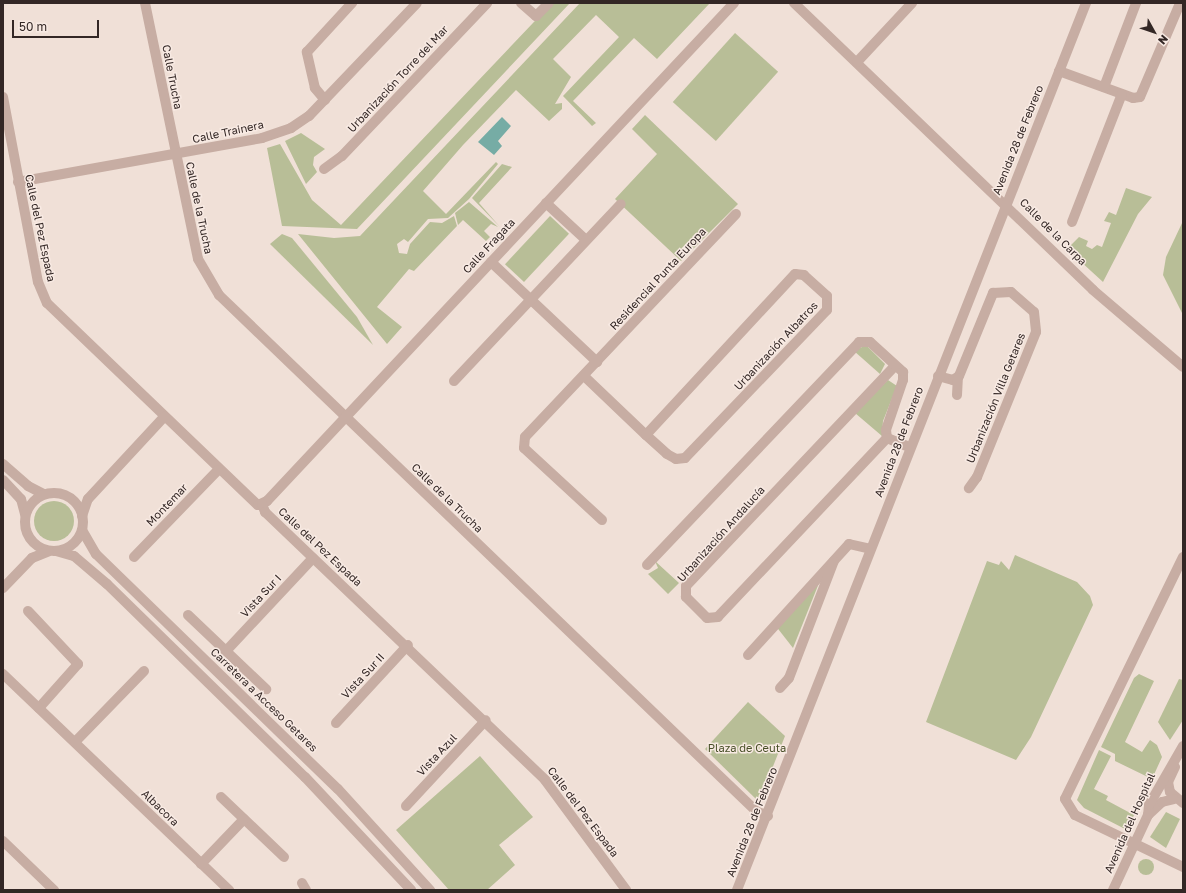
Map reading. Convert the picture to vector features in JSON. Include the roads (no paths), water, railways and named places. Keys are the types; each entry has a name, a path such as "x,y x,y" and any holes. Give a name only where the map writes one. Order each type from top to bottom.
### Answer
{"street":[{"name":"Calle Trucha","path":"145,3 176,155"},
{"path":"325,100 315,88 307,52 352,3"},
{"name":"Calle Trainera","path":"18,182 176,155 262,138 291,128 325,100 417,3"},
{"name":"Urbanización Torre del Mar","path":"324,169 342,156 487,3"},
{"path":"521,3 536,16 550,3"},
{"name":"Calle Fragata","path":"262,504 734,3"},
{"name":"Calle de la Carpa","path":"794,3 1006,203 1093,290 1183,367"},
{"path":"857,62 911,3"},
{"name":"Avenida 28 de Febrero","path":"737,890 768,816 909,447 1086,3"},
{"path":"1104,87 1136,3"},
{"path":"1060,71 1137,98 1145,92 1180,3"},
{"path":"1072,222 1122,94"},
{"name":"Calle del Pez Espada","path":"3,97 38,282 47,303 218,470 253,503 262,504 265,512 486,720 545,780 626,890"},
{"name":"Calle de la Trucha","path":"176,155 198,259 204,276 219,295 756,811 768,816"},
{"path":"546,203 586,240"},
{"path":"454,381 621,204"},
{"name":"Residencial Punta Europa","path":"602,520 523,445 527,434 584,376 736,214"},
{"path":"491,262 597,362"},
{"name":"Urbanización Albatros","path":"584,376 646,435 671,457 690,455 826,310 827,296 804,275 795,274 646,435"},
{"name":"Urbanización Villa Getares","path":"957,395 958,378 989,297 1002,290 1016,294 1034,312 1036,332 977,477 969,488"},
{"path":"647,565 856,344 870,342 903,372 903,380 886,421 888,438 909,447"},
{"name":"Urbanización Andalucía","path":"888,438 718,617 707,618 686,597 686,586 895,366"},
{"path":"938,376 958,378"},
{"path":"3,588 27,562 75,542 82,530 82,516 88,499 164,417"},
{"path":"3,464 28,486 44,494"},
{"name":"Montemar","path":"134,557 218,470"},
{"path":"3,480 21,499 29,537 27,562"},
{"path":"25,514 32,501 44,494 58,492 74,500 88,499"},
{"path":"74,500 82,516"},
{"name":"Carretera a Acceso Getares","path":"82,530 96,554 338,789 430,890"},
{"path":"29,537 52,551 74,556 107,584 310,782 410,890"},
{"path":"748,655 836,556 849,544 870,549"},
{"path":"780,688 789,678 836,556"},
{"path":"1183,557 1066,792 1066,804 1074,815 1183,867"},
{"name":"Vista Sur I","path":"226,650 313,558"},
{"path":"28,612 78,664 39,708"},
{"path":"188,615 266,689"},
{"name":"Vista Sur II","path":"336,723 408,645"},
{"path":"75,742 144,671"},
{"name":"Albacora","path":"3,674 229,890"},
{"name":"Vista Azul","path":"406,806 486,720"},
{"name":"Avenida del Hospital","path":"1114,890 1148,816 1149,805 1162,779 1175,763 1183,746"},
{"path":"1175,763 1168,782 1174,798 1183,803"},
{"path":"221,797 284,857"},
{"path":"1148,816 1162,802 1174,798"},
{"path":"201,864 244,819"},
{"path":"3,841 54,890"}],"water":[{"path":"502,117 511,126 498,141 502,146 494,155 478,142"}],"park label":[{"name":"Plaza de Ceuta","path":"747,748"}]}
